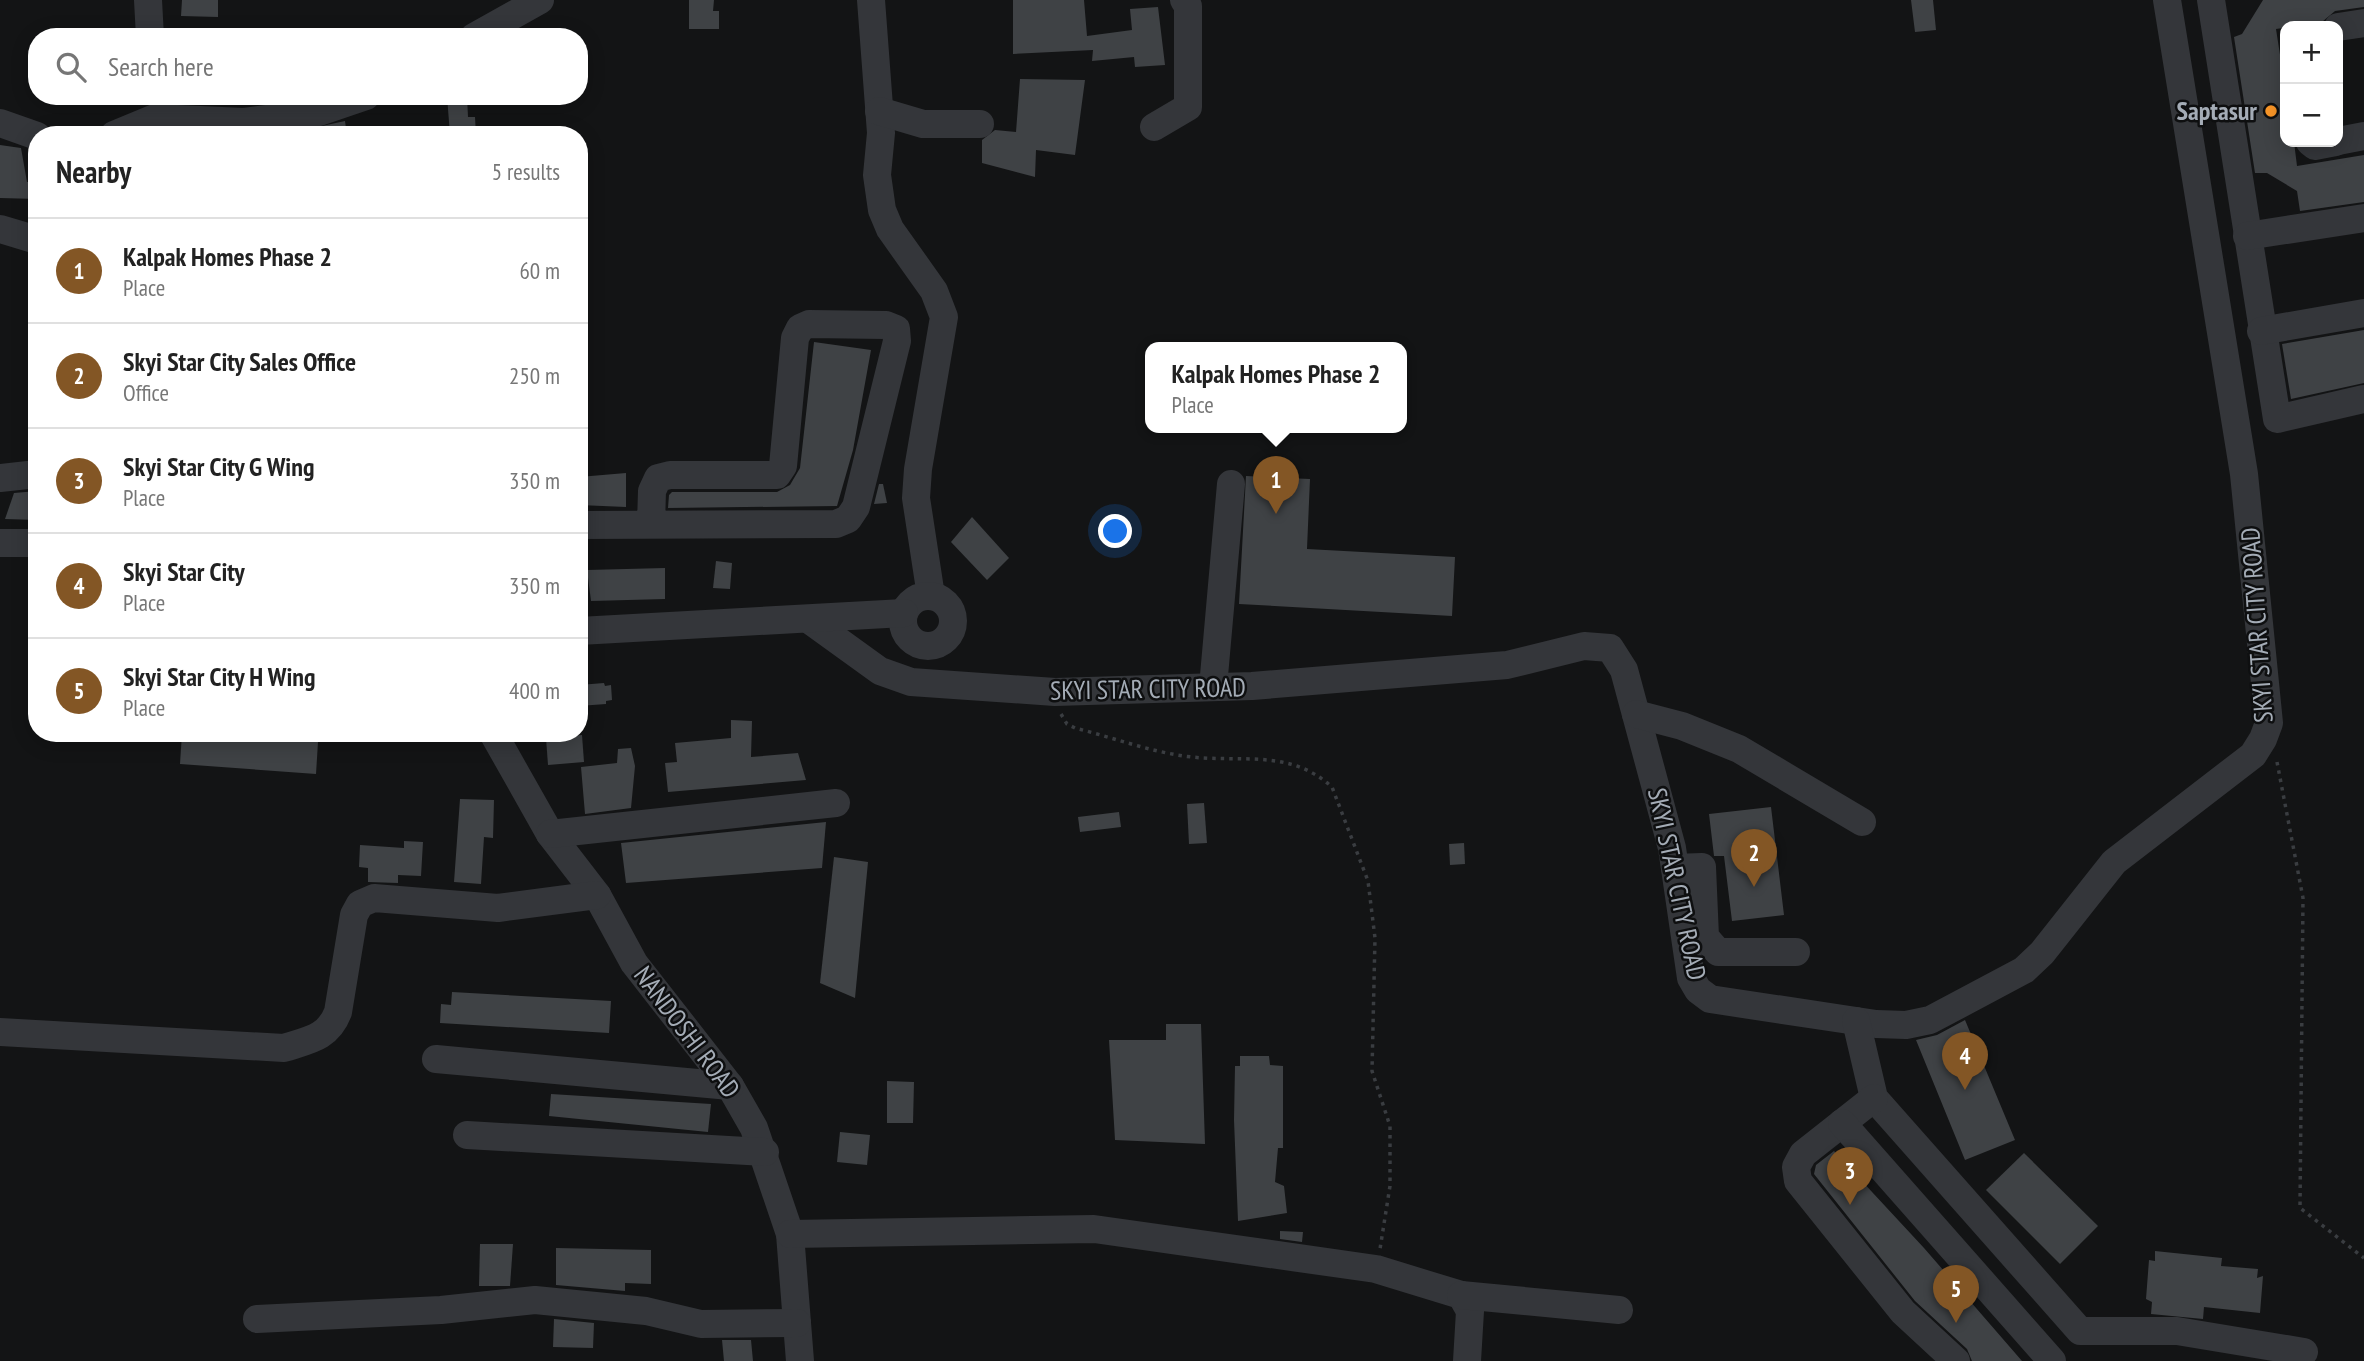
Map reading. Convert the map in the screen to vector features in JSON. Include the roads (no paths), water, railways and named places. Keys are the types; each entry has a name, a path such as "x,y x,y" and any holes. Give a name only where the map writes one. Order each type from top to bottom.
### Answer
{"street":[{"path":"148,0 150,28"},
{"path":"490,28 540,0"},
{"path":"871,0 879,111 877,175 882,210 890,229 934,291 944,317 918,469 916,498 931,596"},
{"path":"1154,127 1188,107 1188,6 1184,0"},
{"name":"SKYI STAR CITY ROAD","path":"808,619 880,671 911,682 1055,692 1213,687 1507,665 1597,645 1610,648 1619,657 1636,714 1675,868 1691,978 1698,990 1710,999 1856,1021 1906,1025 1930,1020 2024,970 2042,953 2114,862 2253,755 2263,740 2269,723 2244,474 2167,0"},
{"path":"2211,0 2261,331 2277,419 2364,399"},
{"path":"2343,26 2364,23"},
{"path":"127,126 154,107 244,122 319,112 340,105"},
{"path":"879,111 923,124 980,124"},
{"path":"0,123 28,133"},
{"path":"2343,141 2364,136"},
{"path":"2247,236 2364,218"},
{"path":"0,229 28,237"},
{"path":"2261,331 2364,313"},
{"path":"588,525 836,524 848,519 856,507 897,341 896,329 886,325 809,324 800,328 795,338 783,466 777,475 670,475 658,478 652,491 651,524"},
{"path":"0,478 28,475"},
{"path":"1213,687 1231,484"},
{"path":"0,543 28,543"},
{"path":"931,596 939,598 951,610 953,627 944,640 922,645 914,642 904,629 904,613 914,600 931,596"},
{"path":"588,631 904,613"},
{"path":"911,682 922,645"},
{"path":"1636,714 1682,726 1739,749 1861,822"},
{"name":"NANDOSHI ROAD","path":"498,742 550,834 597,895 651,988 730,1086 765,1152 790,1234 800,1361"},
{"path":"550,834 836,803"},
{"path":"1675,868 1702,866 1705,937 1718,952 1796,952"},
{"path":"0,1032 284,1048 322,1037 332,1027 338,1012 354,915 360,904 374,898 498,908 597,895"},
{"path":"1856,1021 1874,1098 2080,1331 2177,1331 2304,1352"},
{"path":"436,1059 730,1086"},
{"path":"1874,1098 1803,1154 1796,1167 1798,1181 1903,1312 1956,1361"},
{"path":"1842,1123 2052,1361"},
{"path":"467,1135 765,1152"},
{"path":"790,1234 1094,1229 1376,1269 1461,1295 1619,1310"},
{"path":"1461,1295 1468,1302 1470,1311 1467,1361"},
{"path":"257,1319 441,1310 535,1300 646,1311 701,1324 797,1323"}],"place":[{"name":"Saptasur","path":"2271,111"},
{"name":"Kalpak Homes Phase 2","path":"1276,514"},
{"name":"Skyi Star City Sales Office","path":"1754,887"},
{"name":"Skyi Star City","path":"1965,1090"},
{"name":"Skyi Star City G Wing","path":"1850,1205"},
{"name":"Skyi Star City H Wing","path":"1956,1323"}]}
